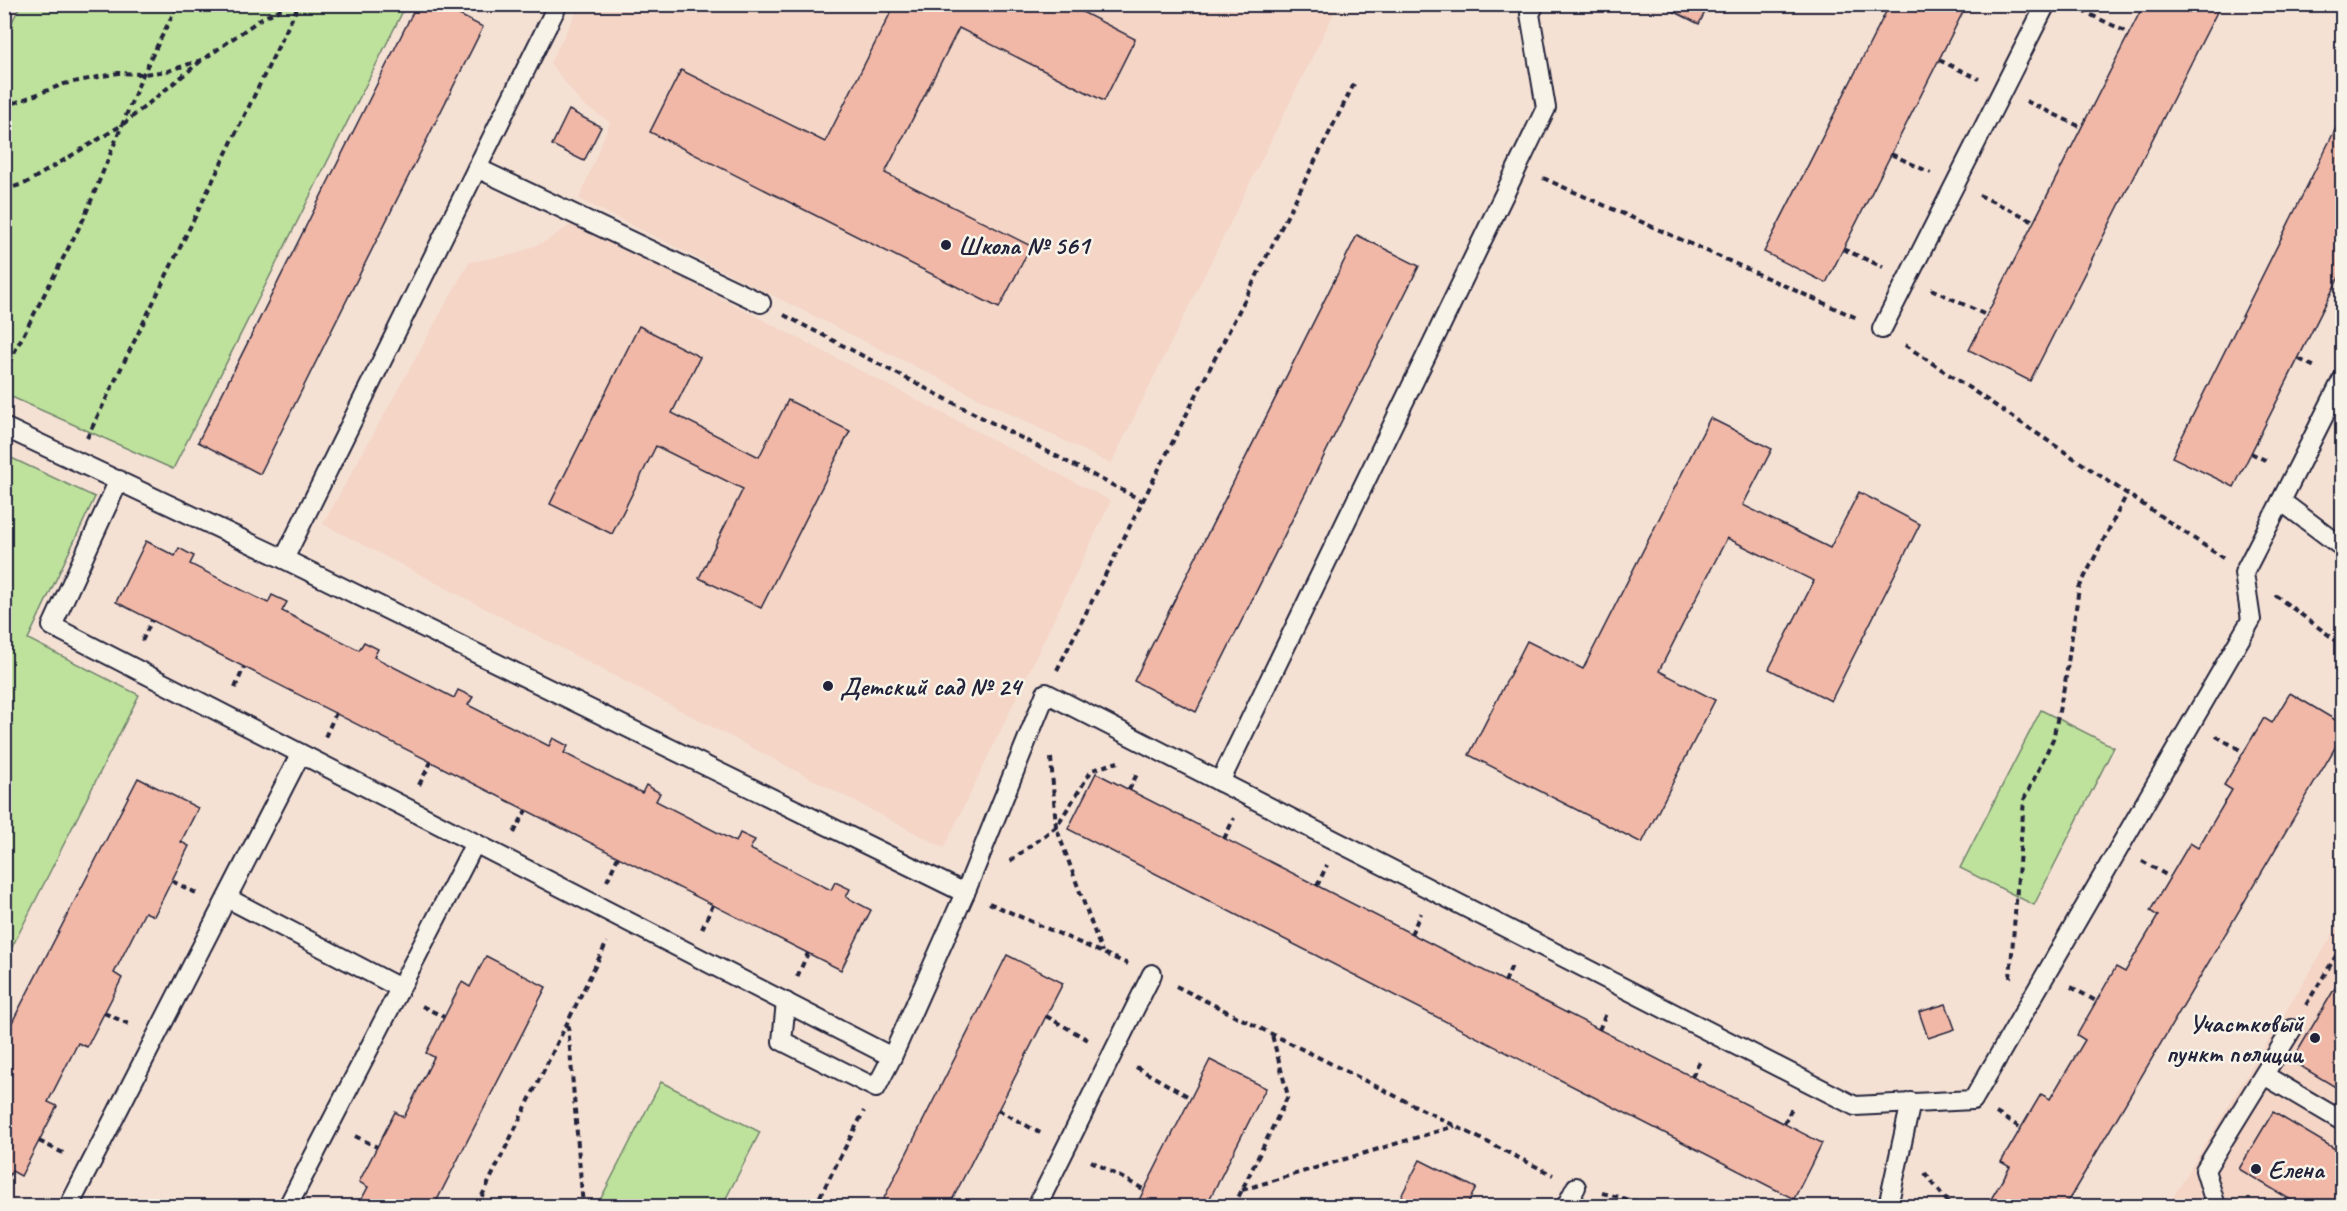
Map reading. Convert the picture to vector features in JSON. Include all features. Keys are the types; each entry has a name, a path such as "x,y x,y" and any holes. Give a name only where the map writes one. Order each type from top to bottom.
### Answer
{"lane":[{"path":"284,559 558,4"},
{"path":"1220,782 1546,108 1530,14 1535,4"},
{"path":"1882,329 2046,4"},
{"path":"477,168 761,303"},
{"path":"786,1002 782,1041 876,1088 966,893 1046,693 1855,1106 1973,1100 2251,620 2244,573 2343,380"},
{"path":"4,426 284,559 966,893"},
{"path":"119,480 52,626 892,1057"},
{"path":"2281,501 2343,547"},
{"path":"69,1206 300,755"},
{"path":"288,1206 475,843"},
{"path":"227,898 400,988"},
{"path":"1037,1206 1152,974"},
{"path":"2216,1206 2205,1170 2292,1029"},
{"path":"2264,1075 2343,1121"},
{"path":"1888,1206 1911,1102"},
{"path":"1566,1206 1576,1187"}],"path":[{"path":"4,372 84,218 143,74 178,4"},
{"path":"4,190 26,183 122,125 204,59 262,18 292,4"},
{"path":"76,460 299,4"},
{"path":"2068,4 2129,33"},
{"path":"4,107 63,84 118,74 168,71 204,59"},
{"path":"1046,693 1354,84"},
{"path":"1517,166 1882,329 2244,573 2343,645"},
{"path":"761,303 1143,501"},
{"path":"2009,986 2024,800 2053,740 2065,683 2079,588 2127,494"},
{"path":"1050,749 1056,826 1102,952"},
{"path":"1002,866 1056,826 1092,770 1125,760"},
{"path":"966,893 1152,974 1576,1187 1656,1206"},
{"path":"477,1206 620,917"},
{"path":"2292,1029 2343,946"},
{"path":"568,1023 583,1206"},
{"path":"1234,1206 1288,1096 1271,1034"},
{"path":"815,1206 876,1088"},
{"path":"1242,1190 1455,1126"},
{"path":"1902,1144 1951,1206"},
{"path":"951,1204 956,1206"}],"shaded area":[{"name":"Школа № 561","path":"580,5 1338,5 1111,464 579,199 610,122 582,104 550,63"},
{"name":"Детский сад № 24","path":"575,222 1111,501 944,848 323,524 469,262 515,254 546,241"},
{"path":"2342,919 2342,1206 2174,1206 2169,1204"}],"green space":[{"path":"21,4 406,5 173,469 5,394 4,38"},
{"path":"5,455 95,497 28,639 139,695 5,961"},
{"path":"2041,710 2114,747 2034,905 1960,868"},
{"path":"661,1082 760,1132 722,1206 597,1206"}],"building":[{"path":"417,4 438,4 483,27 260,474 198,442"},
{"path":"895,4 1067,4 1135,39 1104,101 959,28 885,173 1031,246 999,308 650,132 681,70 825,142"},
{"path":"1659,4 1709,4 1699,24"},
{"path":"1890,4 1967,4 1826,283 1764,252"},
{"path":"2144,4 2221,4 2030,381 1969,350"},
{"path":"569,110 601,127 584,161 552,145"},
{"path":"2342,116 2342,271 2234,487 2172,457"},
{"path":"1357,235 1419,266 1196,712 1134,681"},
{"path":"639,326 700,357 672,413 759,457 788,400 850,431 761,608 699,578 743,489 656,446 612,534 550,504"},
{"path":"1710,418 1772,449 1743,505 1830,548 1859,492 1920,524 1831,701 1769,669 1814,581 1727,538 1659,671 1715,700 1642,843 1469,755 1527,641 1583,669"},
{"path":"146,541 175,556 179,548 194,556 190,564 268,603 272,595 287,602 282,611 359,650 364,642 378,649 374,657 454,698 458,690 473,697 468,705 549,746 553,738 568,746 564,753 642,793 646,785 660,793 656,801 736,842 740,833 755,840 750,849 831,890 835,882 850,889 846,897 871,910 841,970 116,602"},
{"path":"2290,693 2342,724 2342,736 2065,1206 2004,1206 1991,1199 2010,1167 2001,1162 2041,1094 2050,1099 2085,1040 2077,1035 2116,967 2125,972 2158,916 2150,911 2190,843 2198,848 2232,790 2224,785 2264,718 2272,723"},
{"path":"1096,773 1822,1143 1794,1199 1068,829"},
{"path":"138,778 198,808 181,842 189,846 154,916 145,912 114,973 122,978 87,1047 78,1043 48,1102 57,1106 21,1176 12,1171 4,1186 4,1038"},
{"path":"1007,955 1063,983 949,1206 880,1206"},
{"path":"486,956 546,987 434,1206 358,1206 368,1187 359,1182 395,1112 404,1117 434,1057 426,1053 462,982 470,987"},
{"path":"2342,976 2342,1091 2292,1061"},
{"path":"1946,1004 1955,1029 1928,1038 1919,1012"},
{"path":"1210,1060 1266,1088 1206,1206 1136,1206"},
{"path":"2273,1112 2342,1153 2342,1206 2301,1206 2239,1169"},
{"path":"1420,1160 1476,1188 1466,1206 1396,1206"}],"place":[{"name":"Школа № 561","path":"946,245"},
{"name":"Детский сад № 24","path":"828,686"},
{"name":"Участковый пункт полиции","path":"2315,1038"},
{"name":"Елена","path":"2256,1169"}]}
